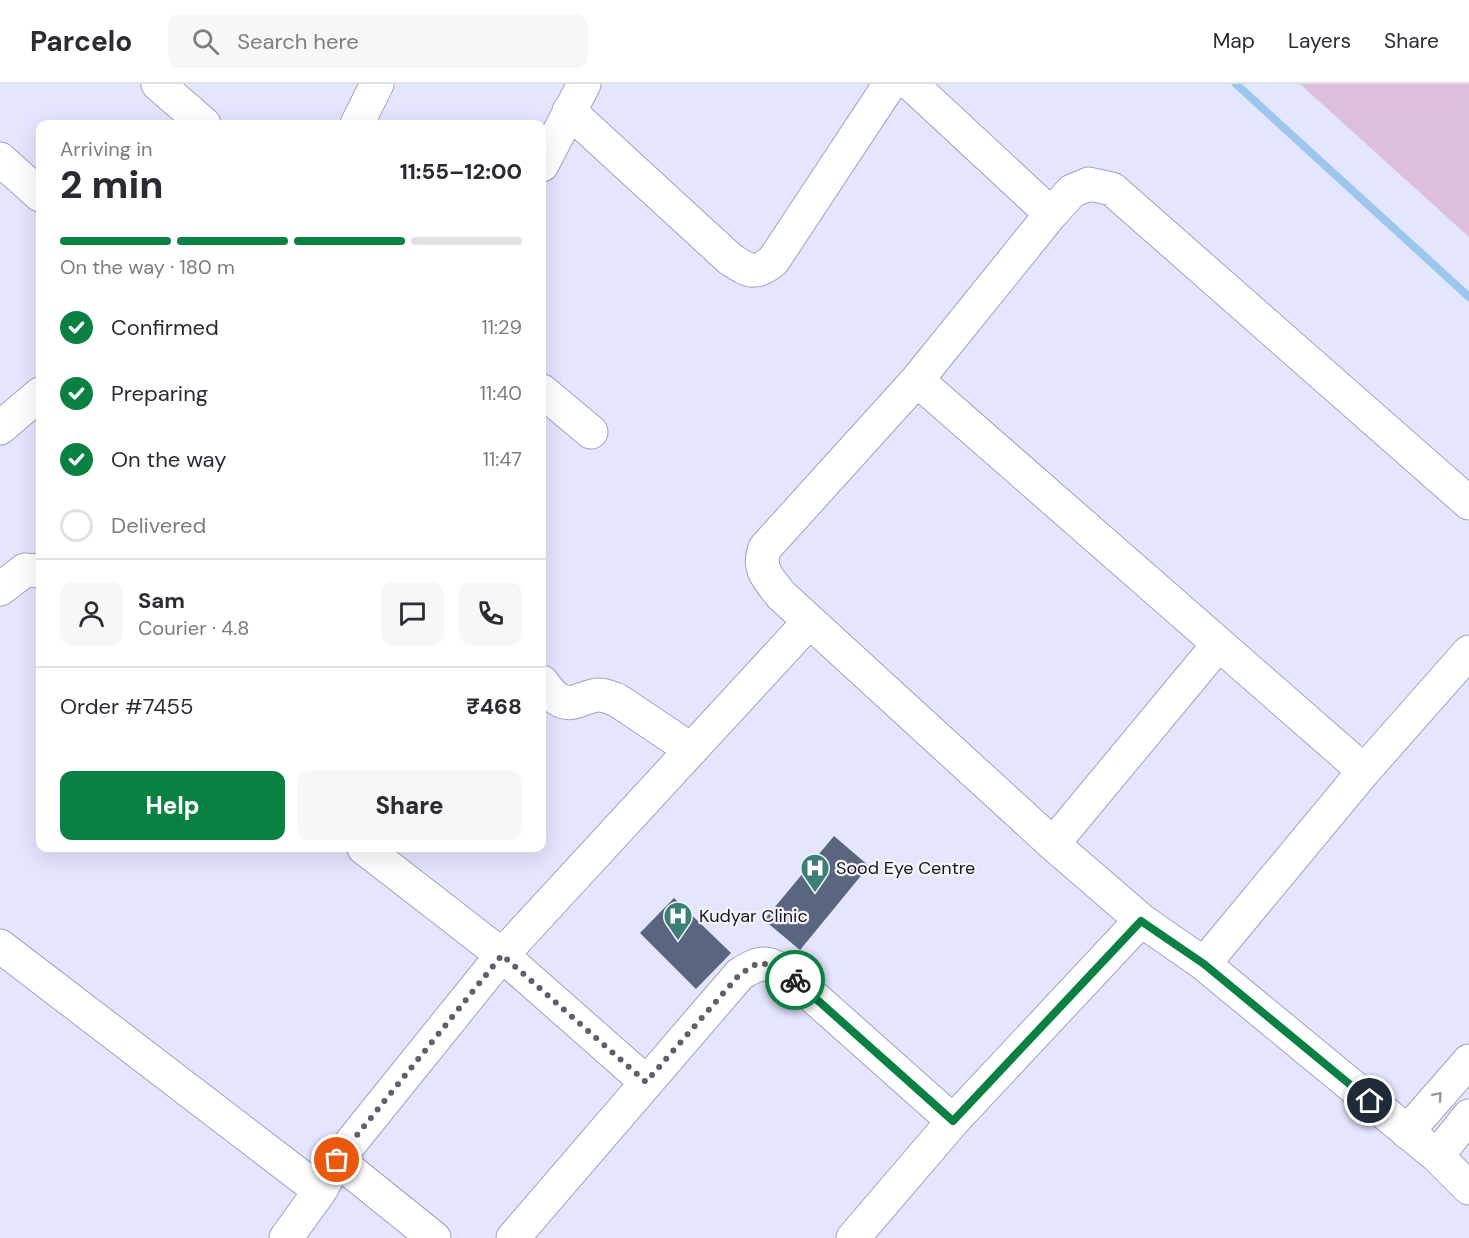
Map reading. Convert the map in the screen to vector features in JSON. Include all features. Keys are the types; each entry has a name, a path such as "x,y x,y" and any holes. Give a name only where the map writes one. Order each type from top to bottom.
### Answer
{"street":[{"path":"359,120 377,84"},
{"path":"546,157 576,98 730,260 748,270 761,270 773,261 890,84"},
{"path":"911,84 1051,214"},
{"path":"0,159 36,191"},
{"path":"1469,503 1112,189 1089,184 1072,192 1051,214 917,380 765,548 761,560 765,574 781,595 1053,844 1141,921 1204,964 1437,1156 1469,1188"},
{"path":"917,380 1364,771"},
{"path":"546,394 591,432"},
{"path":"0,428 36,397"},
{"path":"0,588 25,570 36,571"},
{"path":"286,1238 320,1191 337,1160 502,955 809,622"},
{"path":"1053,844 1218,645"},
{"path":"1204,964 1364,771 1469,652"},
{"path":"546,687 556,699 564,704 596,695 604,695 617,700 690,749"},
{"path":"369,852 502,955 646,1082"},
{"path":"853,1238 953,1121 1141,921"},
{"path":"0,946 320,1191"},
{"path":"513,1238 740,974 758,963 772,965 789,975 953,1121"},
{"path":"1407,1132 1469,1061"},
{"path":"1437,1156 1469,1116"},
{"path":"337,1160 434,1238"}],"shaded area":[{"path":"1300,84 1469,84 1469,237"}],"building":[{"path":"834,836 869,866 800,950 764,920"},
{"path":"674,898 731,953 696,989 640,933"}],"waterway":[{"path":"1236,84 1469,297"}],"way so far":[{"path":"337,1160 502,955 646,1082 740,974 758,963 772,965 795,980"}],"place":[{"name":"Sood Eye Centre","path":"815,894"},
{"name":"Kudyar Clinic","path":"678,942"}],"route":[{"path":"795,980 953,1121 1141,921 1204,964 1370,1101"}]}
